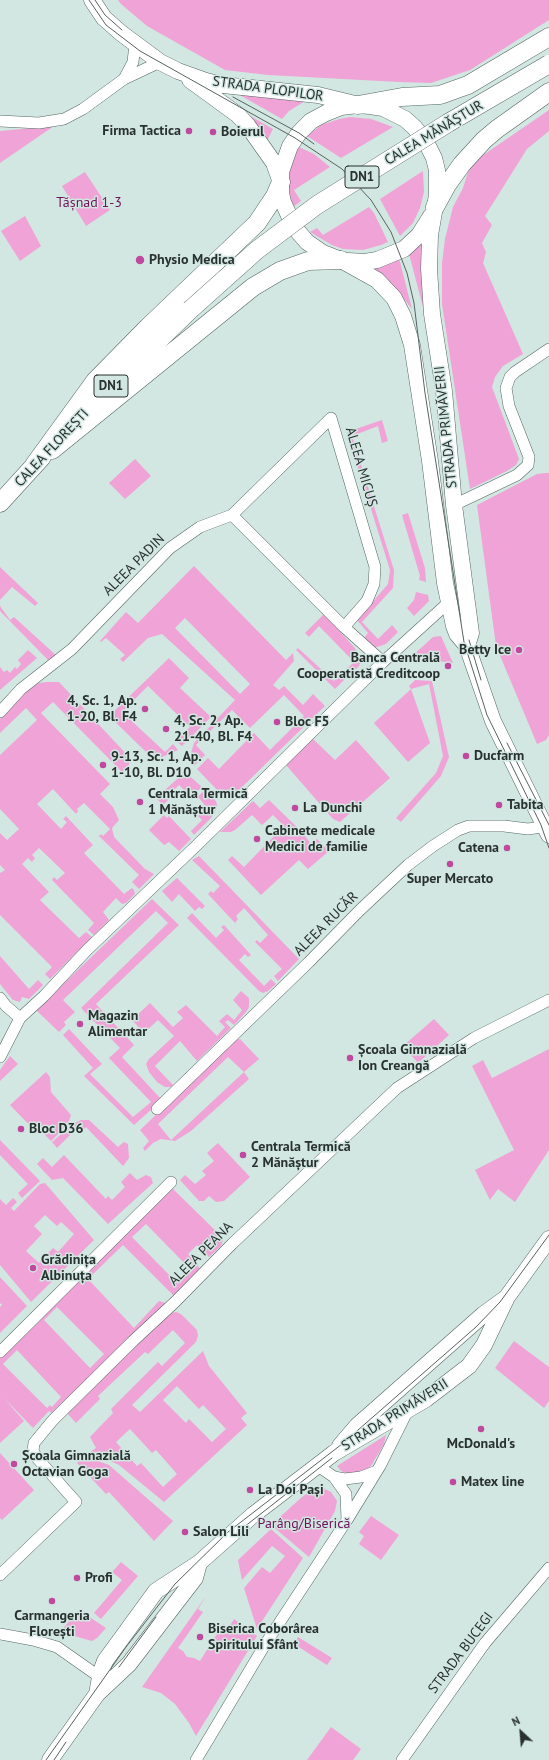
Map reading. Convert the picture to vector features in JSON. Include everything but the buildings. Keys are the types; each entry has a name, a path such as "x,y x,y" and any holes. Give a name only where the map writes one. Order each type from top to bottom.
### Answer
{"main road":[{"name":"STRADA PLOPILOR","path":"92,0 104,18 135,44 160,62 178,71 206,81 223,85 318,95 358,105"},
{"path":"358,105 402,97 440,95 468,85 549,37"},
{"name":"CALEA MĂNĂȘTUR","path":"190,310 252,255 318,204 448,123 549,64"},
{"name":"STRADA PLOPILOR","path":"178,71 238,115 248,126 274,163 281,182"},
{"path":"435,207 447,185 462,164 484,140 549,92"},
{"name":"STRADA PRIMĂVERII","path":"467,646 471,633 454,505 444,391 432,314 430,285 429,252 437,195 437,170 429,147 422,136 410,123 394,113 382,108 358,105 342,107 311,121 299,133 286,154 281,182 281,193 284,206 294,227 306,242 322,253 341,260 367,273 384,286 398,306 409,332 412,345 428,446 440,545 449,602 457,634 467,646 493,721 548,829"},
{"path":"34,465 95,381 153,321 257,223 275,196 281,182"},
{"name":"STRADA PRIMĂVERII","path":"341,260 353,262 377,260 404,249 426,226 435,207"},
{"path":"34,465 253,287 280,271 308,261 341,260"},
{"name":"CALEA FLOREȘTI","path":"0,503 34,465 110,386 190,310"},
{"name":"STRADA PRIMĂVERII","path":"101,1685 105,1661 152,1595 161,1587 199,1563 253,1515 334,1453 409,1409 458,1376 477,1356 507,1297 549,1239"},
{"name":"STRADA PRIMĂVERII","path":"334,1453 357,1426 484,1314 507,1297"},
{"name":"STRADA PRIMĂVERII","path":"50,1760 101,1685 129,1664 195,1578 199,1563"}],"street":[{"path":"124,79 133,62 135,44"},
{"path":"0,121 39,123 64,119 83,109 124,79 160,62"},
{"path":"454,505 517,475 527,467 529,457 509,406 506,388 510,378 515,372 549,349"},
{"name":"ALEEA MICUȘ","path":"232,515 331,418 375,567 374,584 367,601 344,627"},
{"path":"232,515 344,627 383,662"},
{"name":"ALEEA PADIN","path":"0,712 21,689 72,649 170,548 200,527 232,515"},
{"path":"0,1057 20,1018 44,996 87,950 202,840 383,662 449,602"},
{"name":"ALEEA RUCĂR","path":"157,1109 309,962 360,910 408,865 433,846 458,830 469,826 504,826 528,829 548,829"},
{"path":"0,998 6,1006 20,1018"},
{"name":"ALEEA PEANA","path":"0,1575 76,1502 36,1458 32,1451 34,1442 53,1420 238,1239 397,1088 474,1038 549,1000"},
{"path":"0,1352 171,1182"},
{"path":"196,1760 266,1643 347,1520 377,1471 409,1409"},
{"path":"318,1466 334,1477 346,1494 347,1520"},
{"path":"334,1477 345,1479 361,1477 377,1471"},
{"name":"STRADA BUCEGI","path":"402,1760 486,1642 549,1568"},
{"path":"0,1634 33,1640 57,1647 101,1685"}],"green space":[{"path":"118,0 549,0 549,20 470,70 431,83 399,82 268,75 225,70 147,26"},
{"path":"238,94 307,100 289,111 282,119"},
{"path":"238,109 273,129 265,145"},
{"path":"549,110 549,131 527,149 485,216 492,225 482,243 486,252 483,263 523,354 503,366 495,377 492,387 519,459 516,465 507,471 470,489 442,304 442,263 445,239 453,207 463,188 468,172 476,160"},
{"path":"350,117 371,119 393,127 341,158 307,136 321,125"},
{"path":"54,126 0,163 0,131"},
{"path":"299,147 314,154 330,167 294,190 301,201 293,207 289,191 289,168"},
{"path":"423,171 424,192 420,208 413,223 400,236 380,199"},
{"name":"Tășnad 1-3","path":"85,172 110,210 86,226 62,186"},
{"path":"369,207 374,213 388,242 363,250 343,249 332,245 310,232 317,228 323,235"},
{"path":"25,216 41,246 20,261 1,231"},
{"path":"424,242 423,307 408,250"},
{"path":"399,258 412,309 389,281 374,269"},
{"path":"382,420 388,441 382,443 378,426 352,436 394,570 393,588 362,622 378,639 392,625 398,632 386,644 374,648 363,639 368,633 357,620 388,584 390,570 347,432"},
{"path":"135,459 151,476 125,499 109,483"},
{"path":"549,473 549,735 546,740 537,744 496,646 477,505 537,474"},
{"path":"408,513 425,568 426,582 419,580 420,576 402,515"},
{"path":"194,566 286,660 293,653 294,661 273,685 279,690 284,686 303,705 313,694 325,706 239,790 228,795 220,793 197,769 208,758 219,769 254,733 270,750 304,716 284,695 250,728 232,710 196,745 205,755 194,766 189,760 194,743 235,700 162,634 148,638 123,662 120,659 125,655 106,638 101,642 100,641 126,612 138,623","holes":["185,618 250,684 240,694 175,628"]},
{"path":"0,567 38,603 35,606 12,587 0,600"},
{"path":"416,592 428,595 429,601 414,616 407,608 414,600"},
{"path":"0,606 10,620 14,617 58,657 50,662 0,611"},
{"path":"324,614 354,647 362,659 359,666 351,674 347,669 354,662 319,626 309,637 305,633"},
{"path":"441,636 453,663 411,657 433,637"},
{"path":"298,648 334,681 341,674 345,679 335,689 296,650"},
{"path":"28,650 37,658 0,690 0,667 4,672 7,670 10,673 15,667 17,669 21,664 18,660"},
{"path":"169,658 189,678 180,688 211,717 182,746 176,741 190,727 148,686 122,712 165,752 173,744 178,750 162,757 145,751 109,716"},
{"path":"415,680 432,681 449,757 441,776 401,822 396,818 436,773 443,756 429,684 411,689 409,686"},
{"path":"59,682 130,758 129,765 122,772 53,702 41,713 110,784 100,794 113,807 119,820 112,828 114,837 145,869 154,874 139,889 132,882 139,875 99,836 101,834 103,836 110,829 84,803 77,809 78,811 76,814 53,789 37,804 61,829 67,822 63,819 66,816 93,845 84,853 124,894 132,888 135,894 126,903 122,904 116,898 103,912 109,920 94,935 88,930 94,923 52,880 54,877 57,880 65,873 39,848 32,855 35,858 32,862 28,858 22,864 49,892 40,900 79,938 86,932 92,937 50,979 45,974 52,967 0,915 0,873 5,870 0,865 0,833 7,840 19,829 0,809 0,755 37,720 26,708 0,733 0,719 24,693 39,683"},
{"path":"411,689 430,743 408,762 374,723"},
{"path":"313,739 335,760 356,740 390,778 340,822 333,819 286,765"},
{"path":"185,772 202,787 191,797 179,785 169,795 171,797 163,805 156,798"},
{"path":"205,790 216,801 216,810 211,818 194,835 191,831 202,820 198,816 207,808 199,798 196,798"},
{"path":"269,800 302,832 311,844 317,839 329,851 308,869 299,860 261,895 228,860 232,856 244,867 284,826 273,815 262,825 252,815 235,830 231,832 220,832 253,801 260,808"},
{"path":"164,815 167,818 169,816 191,839 179,851 169,842 164,845 149,830"},
{"path":"199,856 299,959 278,981 274,976 282,969 255,942 257,940 260,943 268,935 244,908 236,916 238,919 235,923 208,894 211,891 213,893 220,886 192,860"},
{"path":"177,878 205,906 202,909 199,907 195,911 179,894 172,902 162,891"},
{"path":"152,899 179,925 96,1004 134,1045 122,1057 162,1100 134,1125 84,1076 93,1068 63,1035 69,1029 102,1064 90,1074 133,1117 151,1102 109,1058 120,1048 81,1008 168,923 156,911 63,1000 75,1012 64,1022 66,1025 59,1032 36,1010"},
{"path":"192,913 216,938 224,930 221,927 224,925 251,955 248,957 245,954 239,960 264,986 271,979 276,984 268,991 263,993 259,991 187,918"},
{"path":"0,956 29,989 38,980 43,985 29,999 22,997 20,1002 13,1000 0,984"},
{"path":"241,991 249,998 249,1007 234,1025 228,1020 225,1022 231,1028 197,1061 180,1041 155,1066 173,1085 171,1087 165,1087 157,1082 149,1072 146,1064 149,1059 174,1036 158,1020 144,1033 132,1020 150,1003 173,1027 183,1018 177,1012 186,1005 217,1036 225,1027 219,1021 227,1014 234,1020 242,1010 233,1000"},
{"path":"434,1019 449,1035 418,1063 403,1046"},
{"path":"240,1039 259,1059 244,1072 249,1079 191,1131 175,1141 161,1139 153,1143 145,1151 143,1148 149,1141 140,1130 235,1040","holes":["228,1057 244,1072 171,1140 158,1124"]},
{"path":"549,1049 549,1150 515,1202 498,1189 490,1200 475,1170 514,1150 472,1066 483,1060 492,1078"},
{"path":"10,1056 18,1064 0,1081 0,1070"},
{"path":"46,1072 50,1077 51,1092 71,1115 68,1124 51,1141 40,1130 37,1133 10,1105"},
{"path":"81,1120 89,1120 118,1147 124,1142 128,1144 129,1158 123,1166 86,1127 81,1132 77,1128 57,1148 52,1142 73,1124"},
{"path":"0,1140 40,1181 22,1198 18,1193 28,1184 0,1155"},
{"path":"218,1143 250,1177 224,1201 216,1202 209,1196 204,1201 199,1201 180,1180 185,1175 195,1184 206,1175 202,1171 214,1161 207,1153"},
{"path":"64,1155 106,1199 108,1196 112,1200 125,1187 121,1182 130,1173 137,1180 146,1175 151,1177 153,1183 108,1224 63,1178 52,1180 37,1164 43,1158 52,1167"},
{"name":"Grădinița Albinuța","path":"45,1183 94,1240 31,1302 0,1265 0,1199 6,1205 13,1198 17,1202 11,1208 14,1211 40,1184","holes":["45,1215 57,1226 61,1222 74,1234 58,1252 53,1248 39,1263 26,1251 42,1234 34,1226"]},
{"path":"172,1188 220,1235 223,1240 221,1246 209,1257 197,1245 188,1254 201,1270 174,1296 123,1245 88,1279 134,1328 159,1301 166,1303 165,1305 51,1413 49,1411 33,1428 3,1397 24,1421 0,1443 0,1357","holes":["146,1224 191,1270 178,1284 132,1237","57,1307 104,1354 90,1368 44,1320","17,1350 61,1397 52,1407 50,1405 47,1408 3,1364"]},
{"path":"0,1277 27,1306 0,1333 0,1307 2,1305 0,1303"},
{"path":"176,1312 181,1314 197,1330 198,1336 196,1342 132,1405 140,1412 203,1351 209,1366 247,1413 241,1418 247,1425 164,1502 119,1465 90,1452 96,1448 90,1437 113,1413 111,1409 158,1362 162,1366 185,1343 173,1330 148,1354 145,1352 98,1396 100,1399 76,1423 66,1412 171,1313","holes":["177,1386 199,1409 203,1405 226,1429 212,1442 189,1419 186,1423 163,1400","130,1429 152,1453 156,1450 177,1474 163,1487 141,1463 137,1466 116,1442"]},
{"path":"514,1341 549,1367 549,1401 544,1408 495,1368"},
{"path":"386,1435 384,1444 371,1466 364,1472 349,1474 341,1471 337,1466"},
{"path":"0,1453 34,1490 2,1520 0,1518"},
{"path":"85,1456 109,1465 173,1521 154,1541 109,1492 106,1494 77,1463"},
{"name":"Parâng/Biserică","path":"315,1488 323,1488 331,1492 337,1501 335,1511 309,1557 271,1525 302,1497"},
{"path":"371,1516 399,1535 381,1560 359,1544 364,1536 359,1532"},
{"path":"271,1529 303,1558 257,1629 244,1588 262,1567 270,1573 285,1556 272,1546 242,1580 238,1560"},
{"path":"121,1562 138,1576 101,1619 94,1613 122,1580 112,1572"},
{"path":"205,1598 198,1609 203,1612 178,1648 183,1651 187,1657 200,1661 223,1624 229,1627 234,1619 257,1636 196,1736 189,1723 175,1704 161,1693 142,1687"},
{"path":"79,1610 106,1628 97,1638 92,1641 60,1632"},
{"path":"298,1637 332,1658 327,1665 294,1644"},
{"path":"331,1727 361,1749 353,1760 307,1760"}],"tram line":[{"path":"89,0 106,25 140,51 295,138 342,169 371,200 391,232 407,273 414,303 425,393 464,642 487,715 541,825 549,848"},
{"path":"95,0 105,15 122,30"},
{"path":"233,97 299,133 314,144"},
{"path":"469,640 481,680"},
{"path":"507,743 549,825"},
{"path":"46,1760 126,1647 175,1584 228,1532 342,1444 476,1327 500,1302 549,1235"},
{"path":"244,1527 332,1458"},
{"path":"119,1667 156,1617"},
{"path":"54,1760 66,1742"}],"place":[{"name":"Firma Tactica","path":"189,131"},
{"name":"Boierul","path":"213,132"},
{"name":"Physio Medica","path":"140,260"},
{"name":"Betty Ice","path":"519,650"},
{"name":"Banca Centrală Cooperatistă Creditcoop","path":"448,666"},
{"name":"4, Sc. 1, Ap. 1-20, Bl. F4","path":"145,709"},
{"name":"Bloc F5","path":"277,722"},
{"name":"4, Sc. 2, Ap. 21-40, Bl. F4","path":"166,729"},
{"name":"Ducfarm","path":"466,756"},
{"name":"9-13, Sc. 1, Ap. 1-10, Bl. D10","path":"103,765"},
{"name":"Centrala Termică 1 Mănăștur","path":"140,802"},
{"name":"Tabita","path":"499,805"},
{"name":"La Dunchi","path":"295,808"},
{"name":"Cabinete medicale Medici de familie","path":"257,839"},
{"name":"Catena","path":"507,848"},
{"name":"Super Mercato","path":"450,864"},
{"name":"Magazin Alimentar","path":"80,1024"},
{"name":"Școala Gimnazială Ion Creangă","path":"350,1058"},
{"name":"Bloc D36","path":"21,1129"},
{"name":"Centrala Termică 2 Mănăștur","path":"243,1155"},
{"name":"Grădinița Albinuța","path":"33,1268"},
{"name":"McDonald's","path":"481,1429"},
{"name":"Școala Gimnazială Octavian Goga","path":"14,1464"},
{"name":"Matex line","path":"453,1482"},
{"name":"La Doi Pași","path":"250,1490"},
{"name":"Salon Lili","path":"185,1532"},
{"name":"Profi","path":"77,1578"},
{"name":"Carmangeria Florești","path":"52,1601"},
{"name":"Biserica Coborârea Spiritului Sfânt","path":"200,1637"}]}
